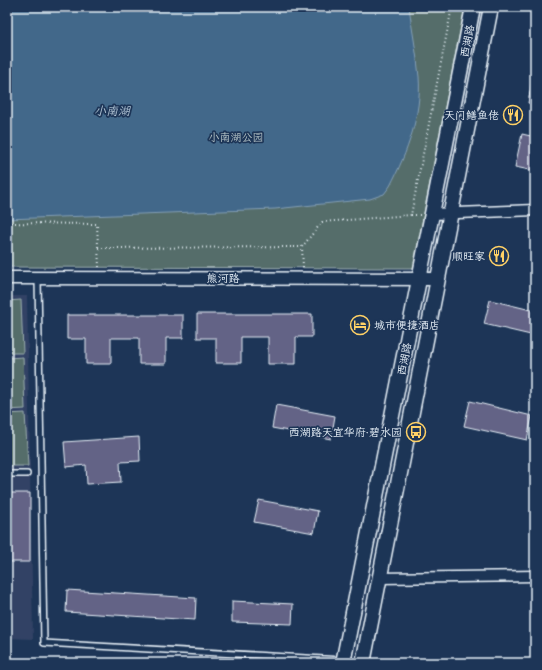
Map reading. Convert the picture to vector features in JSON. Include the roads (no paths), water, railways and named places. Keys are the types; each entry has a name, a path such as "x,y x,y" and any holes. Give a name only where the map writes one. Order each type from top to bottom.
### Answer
{"main road":[{"name":"西湖路","path":"344,661 474,7"},
{"name":"西湖路","path":"363,663 491,7"}],"street":[{"path":"432,214 535,210"},
{"name":"熊河路","path":"7,278 438,279"},
{"path":"380,578 535,576"}],"lane":[{"path":"38,278 44,643 344,661"},
{"path":"7,474 27,474"}],"water":[{"name":"小南湖","path":"7,7 409,7 419,77 418,105 412,133 390,186 384,194 370,199 275,209 7,219"}],"place":[{"name":"天门鳝鱼佬","path":"513,115"},
{"name":"顺旺家","path":"499,256"},
{"name":"城市便捷酒店","path":"360,325"},
{"name":"西湖路天宜华府·碧水园","path":"416,432"}],"park label":[{"name":"小南湖公园","path":"236,137"}]}
